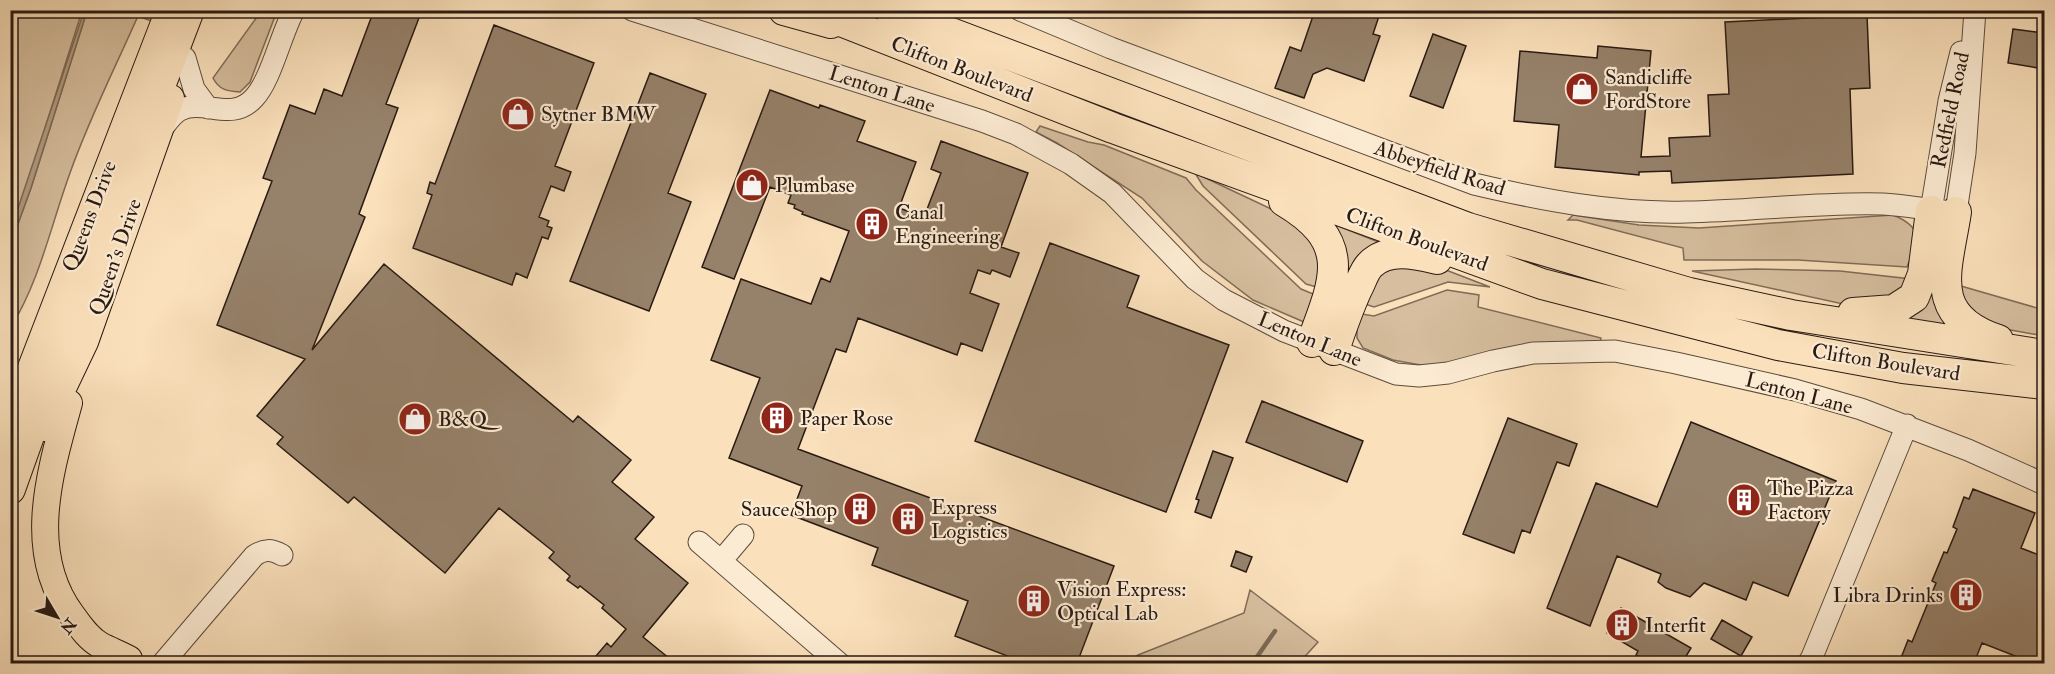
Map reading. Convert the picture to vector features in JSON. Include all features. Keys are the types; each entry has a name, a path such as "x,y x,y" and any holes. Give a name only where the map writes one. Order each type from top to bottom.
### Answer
{"highway":[{"path":"10,489 75,339 189,10"},
{"path":"784,10 871,34"},
{"name":"Clifton Boulevard","path":"813,10 1113,128 1542,284 1778,345 1903,368 2044,384"},
{"name":"Clifton Boulevard","path":"890,10 1468,228 1689,293 1791,315 2044,354"},
{"path":"1198,159 1295,208 1324,233 1330,245 1333,260 1323,346"},
{"path":"1791,315 1894,310 1914,297 1944,211"},
{"path":"1944,211 1948,302 1956,314 1971,329 2044,354"},
{"path":"1323,346 1345,316 1371,265 1383,257 1415,254 1542,284"}],"main road":[{"name":"Queens Drive","path":"10,422 169,10"},
{"name":"Queen's Drive","path":"10,497 158,133 203,10"},
{"path":"75,339 51,471 45,520 46,557 64,604 82,630 125,661"}],"street":[{"path":"158,133 179,110 208,108 234,110 241,108 254,98 264,82 294,10"},
{"name":"Lenton Lane","path":"632,10 982,120 1016,134 1071,164 1112,193 1195,279 1224,300 1278,329 1396,375 1419,376 1448,373 1533,353 1615,351 1795,390 1861,409 1907,425 2044,484"},
{"name":"Abbeyfield Road","path":"1020,10 1111,48 1473,184 1513,193 1596,207 1684,213 1865,204 1944,211"},
{"name":"Redfield Road","path":"1944,211 1949,101 1973,10"},
{"path":"185,58 194,89 208,108"},
{"path":"1808,663 1907,425"},
{"path":"721,561 743,535"},
{"path":"699,542 840,663"},
{"path":"125,661 145,658 160,663 254,556 266,550 282,555"}],"shaded area":[{"path":"262,10 277,11 250,82 240,92 224,89 213,78"},
{"path":"16,11 82,11 11,229 10,32"},
{"path":"84,11 87,11 31,188 11,243 11,229"},
{"path":"87,11 159,11 154,22 138,16 85,133 30,290 11,327 11,243 31,188"},
{"path":"1040,126 1104,145 1186,178 1301,289 1323,298 1304,322 1253,300 1202,261 1142,198 1036,132"},
{"path":"1195,173 1303,224 1319,236 1320,288 1306,284 1203,186"},
{"path":"1573,215 1639,225 1699,228 1893,215 1910,225 1916,236 1907,267 1798,260 1684,260 1683,248 1577,220 1568,220"},
{"path":"1333,224 1391,247 1349,275 1345,255"},
{"path":"1389,267 1446,270 1490,287 1448,282 1374,307 1365,304 1374,278"},
{"path":"1755,269 1840,271 1911,279 1905,291 1866,309 1692,271"},
{"path":"1931,282 1964,334 1898,322"},
{"path":"1954,284 2044,310 2044,336 2005,329 1969,313"},
{"path":"1447,290 1479,295 1478,307 1601,338 1599,347 1426,366 1393,360 1363,348 1357,338 1357,328 1362,314 1374,316"},
{"path":"1250,590 1318,642 1299,663 1126,663 1138,655 1244,613"}],"building":[{"path":"374,10 422,10 386,104 398,108 359,214 365,217 312,350 384,264 573,422 578,416 631,460 612,482 654,517 635,539 688,583 643,637 675,663 590,663 607,643 611,647 626,629 602,608 604,605 580,586 578,588 567,580 570,576 549,558 554,552 499,508 445,573 354,497 348,503 277,444 283,437 257,416 305,359 217,325 272,181 263,178 290,105 315,114 324,89 342,96"},
{"path":"1315,10 1381,10 1373,34 1380,36 1364,81 1327,68 1313,74 1304,98 1275,88 1290,47 1301,51"},
{"path":"1867,15 1870,88 1850,89 1853,174 1672,183 1671,171 1639,172 1639,175 1555,167 1559,125 1514,121 1520,51 1597,58 1598,46 1651,51 1641,157 1670,156 1669,138 1710,136 1708,95 1729,94 1725,22"},
{"name":"Sytner BMW","path":"494,25 594,63 555,166 571,172 564,191 551,186 539,217 549,221 547,226 552,228 548,239 542,237 527,278 516,273 512,285 413,248 432,195 427,193 430,182 435,184"},
{"path":"2013,29 2044,33 2044,69 2008,63"},
{"path":"1433,34 1466,46 1443,108 1410,96"},
{"path":"650,73 706,94 668,193 691,202 649,311 570,281"},
{"path":"770,90 819,108 820,105 865,121 857,141 916,162 899,208 924,217 941,173 931,169 941,141 1028,173 1001,247 1019,253 1010,277 992,270 990,274 978,270 970,293 999,304 982,351 961,343 957,355 858,318 846,352 836,349 798,449 1114,566 1077,663 1026,663 955,636 968,601 872,565 878,548 791,515 802,486 729,458 760,378 711,360 741,279 811,304 821,278 830,282 849,231 802,214 803,212 794,208 795,205 788,203 791,195 770,187 734,279 702,267"},
{"path":"1050,243 1139,276 1127,307 1229,345 1166,512 975,441"},
{"path":"1262,401 1363,441 1347,482 1246,442"},
{"path":"1508,418 1577,444 1569,466 1557,462 1530,533 1522,530 1514,553 1463,534"},
{"name":"The Pizza Factory","path":"1691,422 1836,481 1788,596 1753,582 1746,600 1704,583 1690,597 1666,588 1658,582 1661,574 1617,556 1590,626 1547,608 1596,483 1657,507"},
{"path":"1213,451 1233,458 1211,518 1195,512 1199,500 1196,499"},
{"path":"1973,489 2035,513 2021,548 2044,557 2044,663 2033,663 1982,643 1974,663 1899,663 1908,640 1912,642 1936,583 1932,581 1957,529 1953,527 1964,497 1969,499"},
{"path":"1236,551 1252,557 1246,572 1231,566"},
{"path":"1621,608 1691,648 1682,663 1652,663 1636,655 1638,651 1607,633"},
{"path":"1722,620 1752,637 1741,656 1711,639"}],"waterway":[{"path":"1252,664 1275,631"}],"place":[{"name":"Sandicliffe FordStore","path":"1582,89"},
{"name":"Sytner BMW","path":"518,114"},
{"name":"Plumbase","path":"752,185"},
{"name":"Canal Engineering","path":"872,224"},
{"name":"Paper Rose","path":"777,418"},
{"name":"B&Q","path":"415,419"},
{"name":"The Pizza Factory","path":"1744,500"},
{"name":"Sauce Shop","path":"860,509"},
{"name":"Express Logistics","path":"908,519"},
{"name":"Libra Drinks","path":"1966,595"},
{"name":"Vision Express: Optical Lab","path":"1034,601"},
{"name":"Interfit","path":"1622,625"}]}
